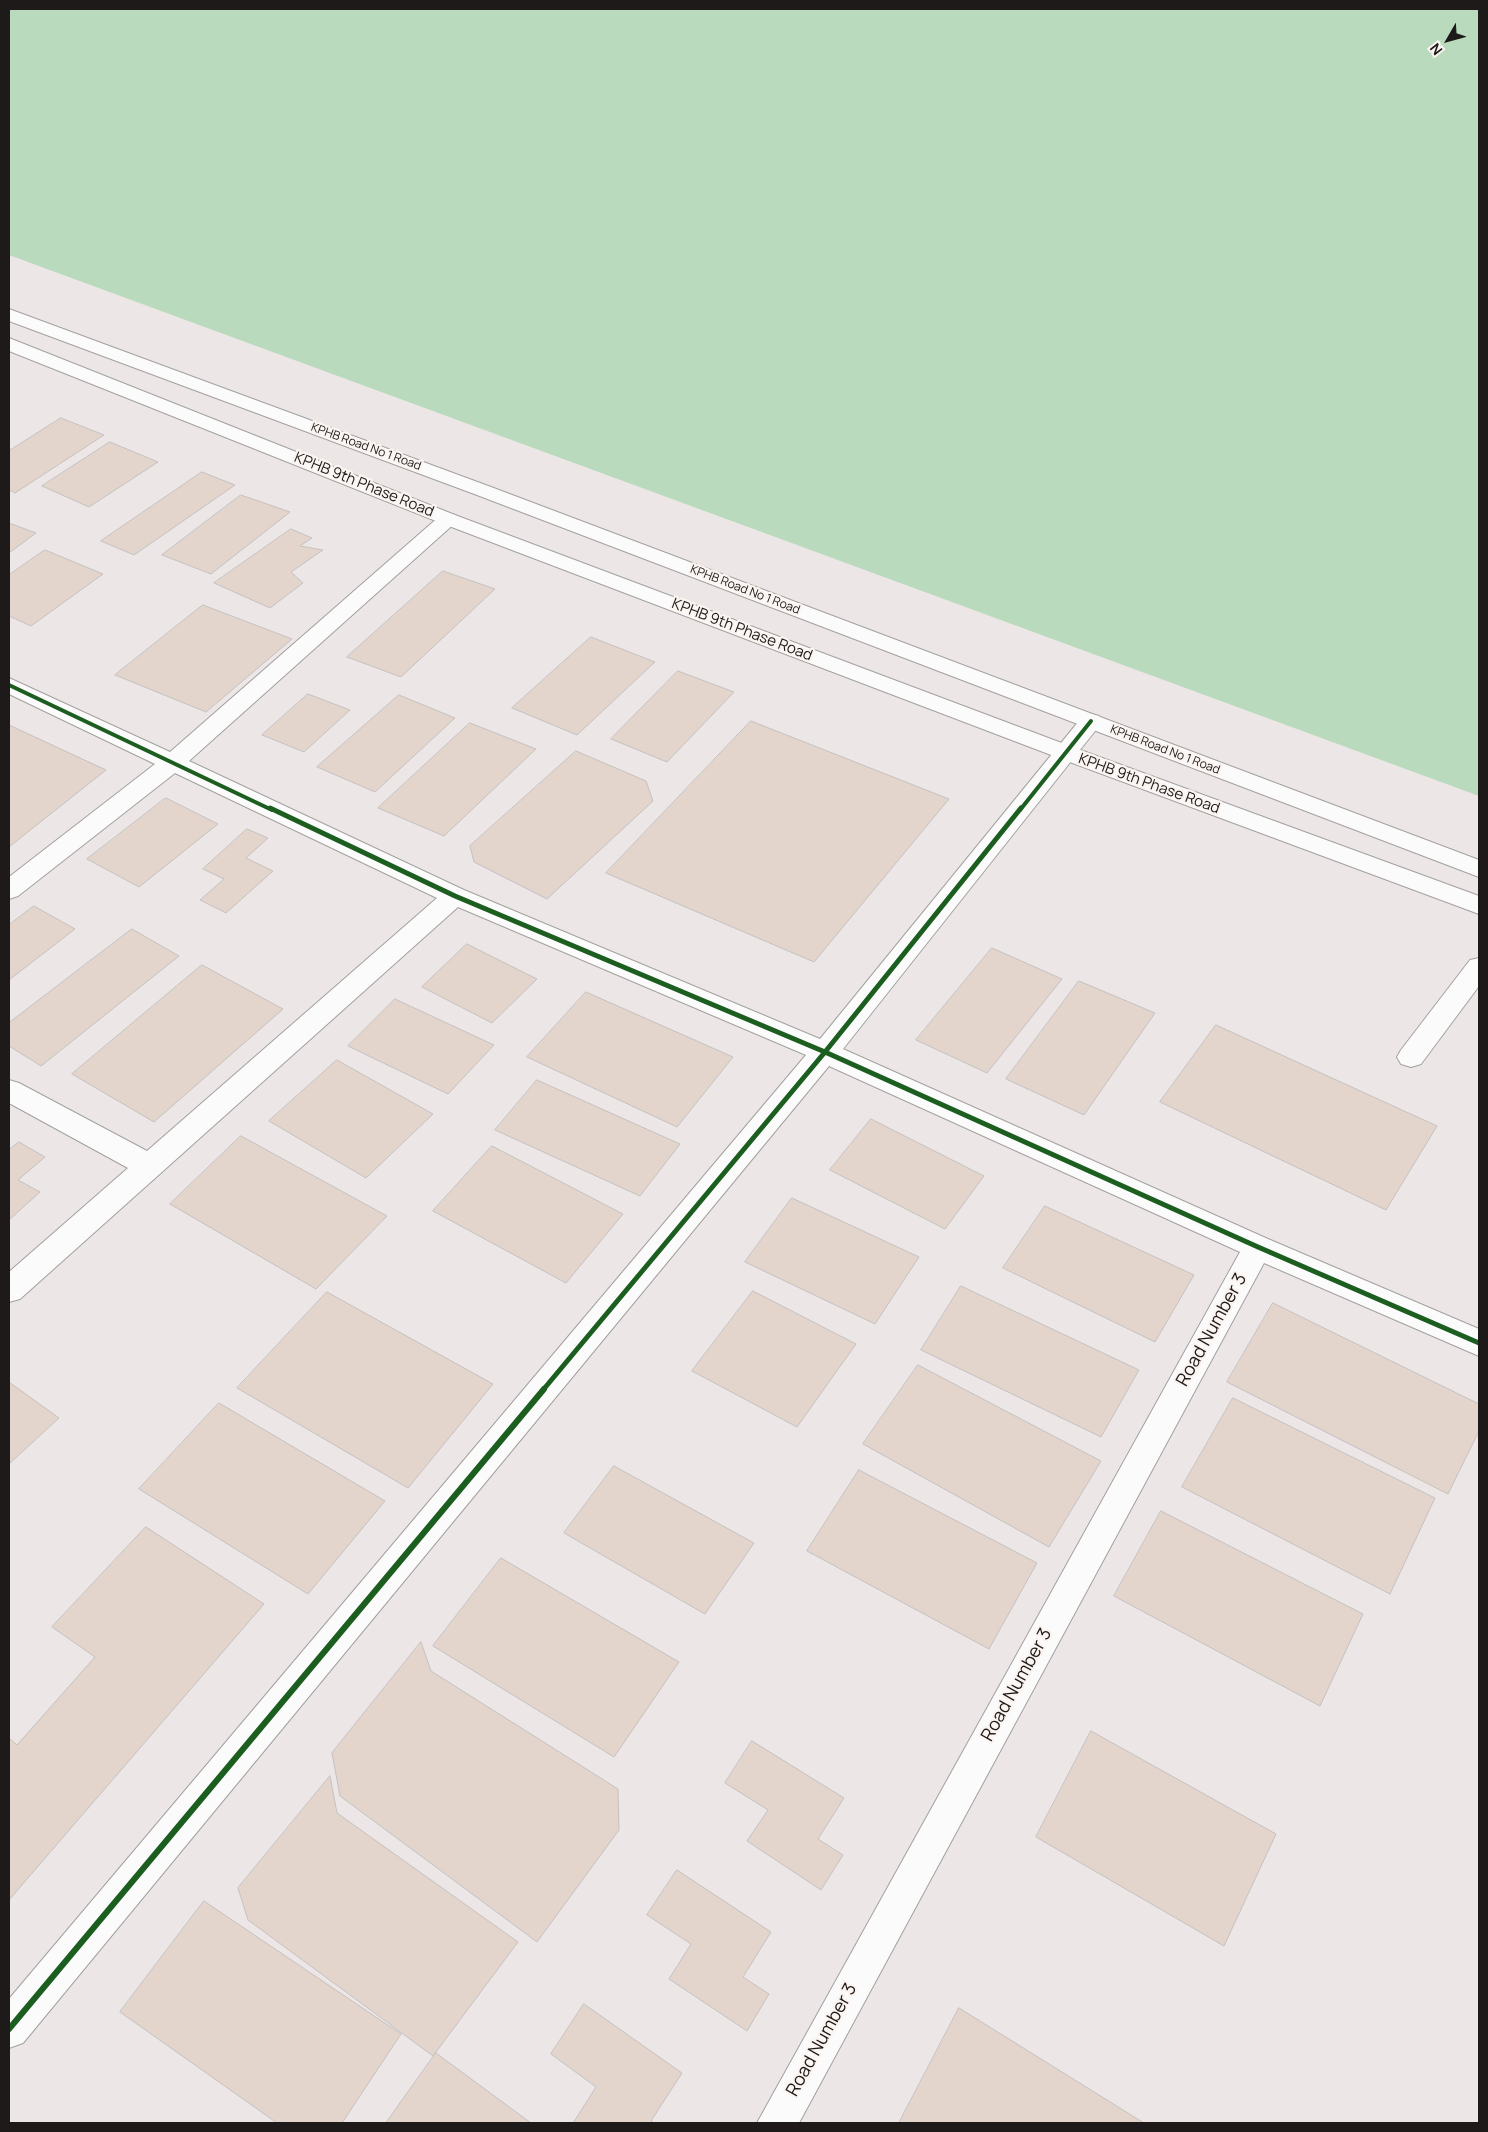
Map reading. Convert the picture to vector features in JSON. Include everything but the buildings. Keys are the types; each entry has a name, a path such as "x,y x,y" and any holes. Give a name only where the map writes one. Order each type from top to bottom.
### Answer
{"street":[{"name":"KPHB Road No 1 Road","path":"9,315 493,495 1479,869"},
{"name":"KPHB 9th Phase Road","path":"9,344 448,519 1067,754 1479,905"},
{"path":"9,890 172,764 448,519"},
{"path":"9,686 455,896 825,1052 1258,1247 1479,1343"},
{"path":"9,2028 825,1052 1067,754 1091,721"},
{"path":"9,1290 455,896"},
{"path":"1411,1058 1479,967"},
{"path":"9,1090 149,1166"},
{"name":"Road Number 3","path":"777,2123 1258,1247"}],"green space":[{"path":"9,9 1479,9 1479,796 9,255"}],"cycle path":[{"path":"9,685 455,896 825,1052 1258,1247 1479,1343"},
{"path":"9,2029 825,1052 1091,721"}]}
